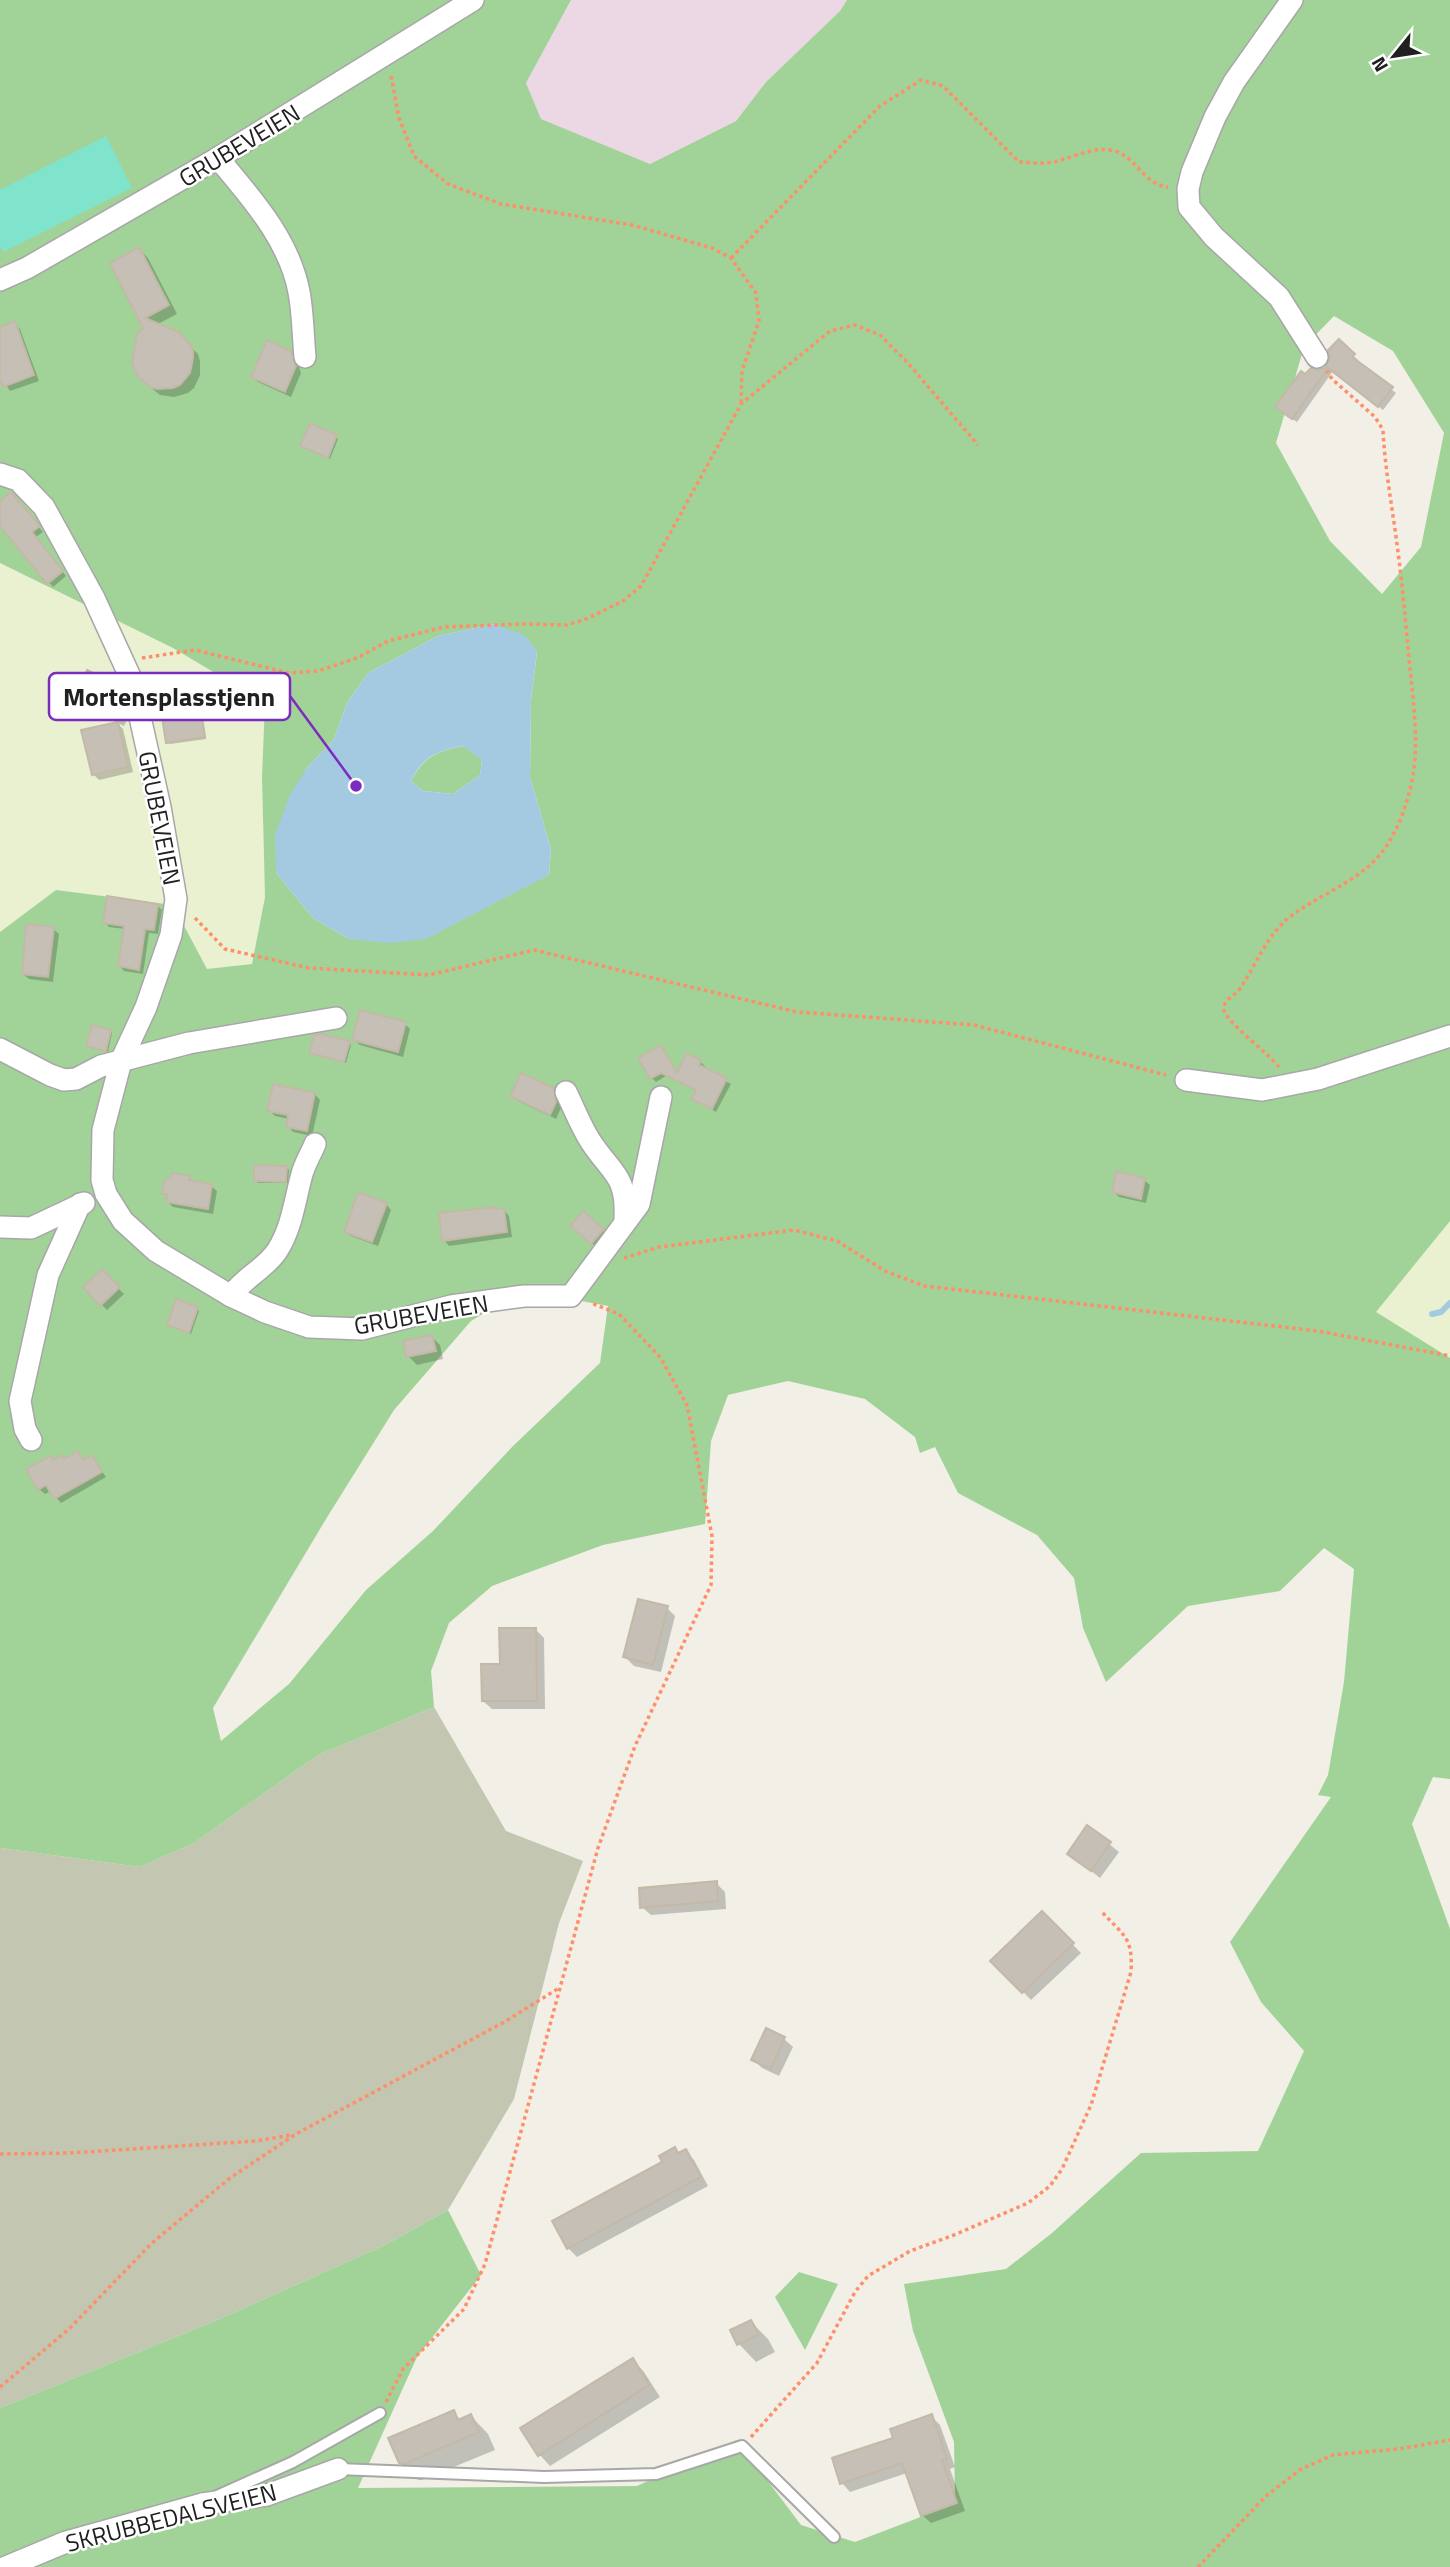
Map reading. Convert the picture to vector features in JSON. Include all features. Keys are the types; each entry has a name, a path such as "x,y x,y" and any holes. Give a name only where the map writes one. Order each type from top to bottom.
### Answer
{"street":[{"name":"GRUBEVEIEN","path":"0,280 27,268 218,158 473,0"},
{"path":"1292,0 1234,82 1215,117 1192,172 1188,189 1189,207 1214,237 1279,297 1317,357"},
{"path":"218,158 274,228 286,253 299,291 305,357"},
{"name":"GRUBEVEIEN","path":"0,474 18,480 44,507 94,598 132,681 160,807 176,899 171,935 146,1007 121,1061 103,1130 102,1180 106,1194 123,1221 156,1251 231,1296 265,1312 309,1326 362,1329 451,1306 524,1296 571,1296"},
{"path":"0,1049 50,1076 64,1080 76,1079 102,1066 189,1043 336,1018"},
{"path":"1186,1080 1262,1090 1318,1079 1450,1036"},
{"path":"566,1092 590,1141 621,1179 626,1195 624,1224"},
{"path":"571,1296 639,1204 661,1097"},
{"path":"231,1296 235,1289 263,1267 277,1251 288,1230 303,1171 315,1144"},
{"path":"0,1227 31,1228 106,1194"},
{"path":"31,1440 25,1429 20,1401 48,1275 80,1204"},
{"name":"SKRUBBEDALSVEIEN","path":"6,2567 66,2542 202,2504 267,2495 338,2469"}],"lane":[{"path":"202,2504 293,2462 380,2413"},
{"path":"338,2469 544,2477 656,2474 742,2446 834,2537"}],"path":[{"path":"387,55 399,118 414,156 448,184 501,204 632,225 712,248 731,258 756,293 759,321 742,371 741,404"},
{"path":"731,258 880,106 921,80 943,86 1019,162 1047,163 1090,150 1112,150 1127,156 1141,172 1160,186 1188,189"},
{"path":"122,660 195,650 289,673 318,671 357,658 388,640 444,627 567,625 586,619 623,601 641,586 741,404 830,331 855,325 880,335 907,362 978,445"},
{"path":"1286,1085 1280,1069 1269,1054 1231,1023 1224,1013 1224,1006 1227,999 1237,992 1270,939 1290,917 1338,889 1372,864 1388,844 1402,815 1411,786 1416,736 1398,554 1382,430 1375,417 1332,379 1317,357"},
{"path":"176,899 225,949 309,968 429,975 534,950 797,1012 974,1026 1186,1080"},
{"path":"592,1269 659,1247 794,1230 837,1241 887,1272 925,1286 1318,1331 1450,1356"},
{"path":"380,2413 403,2369 464,2309 485,2264 598,1848 635,1746 711,1585 712,1536 687,1405 660,1357 619,1314 571,1296"},
{"path":"742,2446 817,2363 855,2292 868,2276 911,2251 1028,2203 1050,2186 1062,2169 1091,2105 1131,1972 1132,1951 1129,1942 1101,1912"},
{"path":"0,2387 69,2329 152,2243 199,2202 296,2134 506,2021 559,1988"},
{"path":"0,2154 70,2153 256,2141 296,2134"},
{"path":"1198,2567 1266,2496 1301,2469 1333,2455 1398,2449 1450,2440"}],"shaded area":[{"path":"571,0 847,0 840,11 766,82 736,121 650,164 541,120 526,83"},
{"path":"0,563 173,648 265,703 262,777 265,897 252,964 207,969 173,905 56,890 0,932"},
{"path":"1450,1221 1450,1358 1375,1312"},
{"path":"434,1707 506,1831 583,1861 559,1923 514,2099 448,2210 385,2245 215,2321 0,2408 0,1848 140,1867 194,1843 318,1755"}],"green space":[{"path":"0,0 571,0 526,83 541,119 650,164 736,121 766,82 840,11 847,0 1450,0 1450,1221 1376,1312 1450,1358 1450,1779 1433,1777 1412,1824 1450,1929 1450,2567 0,2567 0,2408 215,2321 385,2245 448,2210 481,2275 417,2357 358,2488 637,2486 737,2440 801,2525 855,2542 918,2518 955,2498 954,2442 913,2331 904,2284 1006,2269 1052,2233 1141,2153 1258,2151 1304,2051 1261,2002 1230,1942 1331,1797 1318,1795 1328,1775 1344,1682 1354,1569 1324,1548 1280,1591 1188,1606 1106,1682 1083,1628 1074,1578 1037,1535 958,1493 935,1447 920,1453 915,1437 865,1399 788,1381 728,1395 711,1441 705,1524 603,1545 492,1586 449,1623 431,1671 434,1707 318,1755 194,1843 140,1867 0,1848 0,932 56,890 173,905 207,969 252,964 265,897 262,777 265,703 173,648 0,563","holes":["1334,316 1393,351 1444,433 1421,547 1382,594 1330,541 1276,443 1304,347","494,624 537,652 531,700 530,777 551,849 549,875 518,889 349,939 313,918 276,873 306,769 334,739 347,703 368,673 438,636","523,1290 608,1306 600,1363 513,1446 433,1531 366,1590 289,1684 221,1741 213,1708 394,1410 471,1321"]},
{"path":"106,136 132,188 3,252 0,246 0,190"},
{"path":"464,746 482,760 480,775 453,794 423,791 411,781 432,756"},
{"path":"799,2272 838,2284 805,2350 775,2297"}],"water":[{"path":"494,624 524,635 537,651 531,700 530,777 551,849 549,875 426,939 390,943 349,939 313,918 276,873 275,835 290,795 306,769 334,739 347,703 368,673 438,636","holes":["463,746 482,760 480,775 453,794 423,791 411,781 426,760 446,750"]}],"building":[{"path":"139,247 169,305 145,318 179,332 193,351 190,373 180,385 173,388 150,387 138,377 132,363 137,334 143,328 110,263"},
{"path":"15,321 34,375 3,387 0,378 0,327"},
{"path":"1339,339 1355,354 1352,357 1393,387 1378,407 1328,368 1292,419 1275,407 1301,371 1305,374 1311,368 1325,368 1330,357 1328,350"},
{"path":"267,340 291,351 296,366 285,392 251,377"},
{"path":"310,423 337,435 328,458 300,446"},
{"path":"11,492 40,526 32,532 63,571 47,584 0,526 0,501"},
{"path":"87,670 116,684 111,694 123,702 115,719 73,699"},
{"path":"199,698 205,737 166,743 160,704"},
{"path":"118,722 128,767 92,775 81,730"},
{"path":"107,896 158,904 154,930 145,929 139,970 118,966 124,926 103,923"},
{"path":"26,924 54,927 48,977 22,974"},
{"path":"360,1010 406,1022 398,1052 352,1040"},
{"path":"92,1025 111,1030 106,1051 86,1046"},
{"path":"321,1034 350,1041 344,1062 309,1053 314,1035"},
{"path":"661,1045 677,1073 686,1053 701,1060 699,1065 727,1078 712,1109 691,1099 696,1090 661,1073 650,1079 638,1058"},
{"path":"521,1073 554,1088 556,1102 550,1115 510,1096"},
{"path":"273,1084 315,1093 307,1131 286,1127 288,1115 267,1111"},
{"path":"254,1165 287,1166 286,1182 254,1181"},
{"path":"1116,1171 1145,1178 1141,1199 1112,1192"},
{"path":"172,1173 190,1176 189,1180 212,1184 208,1209 166,1202 167,1194 162,1194 165,1179 170,1179"},
{"path":"358,1192 387,1203 372,1242 344,1232"},
{"path":"504,1208 507,1232 442,1241 439,1213"},
{"path":"583,1211 604,1229 591,1244 570,1226"},
{"path":"102,1269 120,1287 100,1306 83,1287"},
{"path":"176,1299 198,1307 189,1333 167,1325"},
{"path":"432,1335 436,1351 406,1357 403,1341"},
{"path":"78,1451 83,1460 92,1455 102,1472 54,1499 46,1485 38,1490 26,1469 50,1456 53,1460 62,1455 64,1459"},
{"path":"638,1599 668,1606 653,1665 623,1657"},
{"path":"499,1628 536,1628 537,1701 482,1701 481,1664 500,1664"},
{"path":"1087,1825 1111,1842 1091,1871 1067,1854"},
{"path":"717,1881 718,1901 640,1908 639,1888"},
{"path":"1042,1911 1074,1943 1022,1993 990,1961"},
{"path":"766,2028 785,2037 771,2069 751,2060"},
{"path":"675,2147 678,2153 686,2149 701,2177 567,2249 552,2221 662,2162 659,2156"},
{"path":"751,2320 759,2334 737,2345 730,2330"},
{"path":"633,2358 649,2385 538,2456 520,2428"},
{"path":"454,2410 458,2420 471,2414 479,2432 404,2464 399,2463 388,2438"},
{"path":"932,2414 947,2459 942,2460 957,2503 921,2516 902,2463 840,2484 832,2458 893,2438 890,2429"}],"waterway":[{"path":"1432,1314 1441,1312 1450,1303"}],"place":[{"name":"Mortensplasstjenn","path":"356,786"}]}
